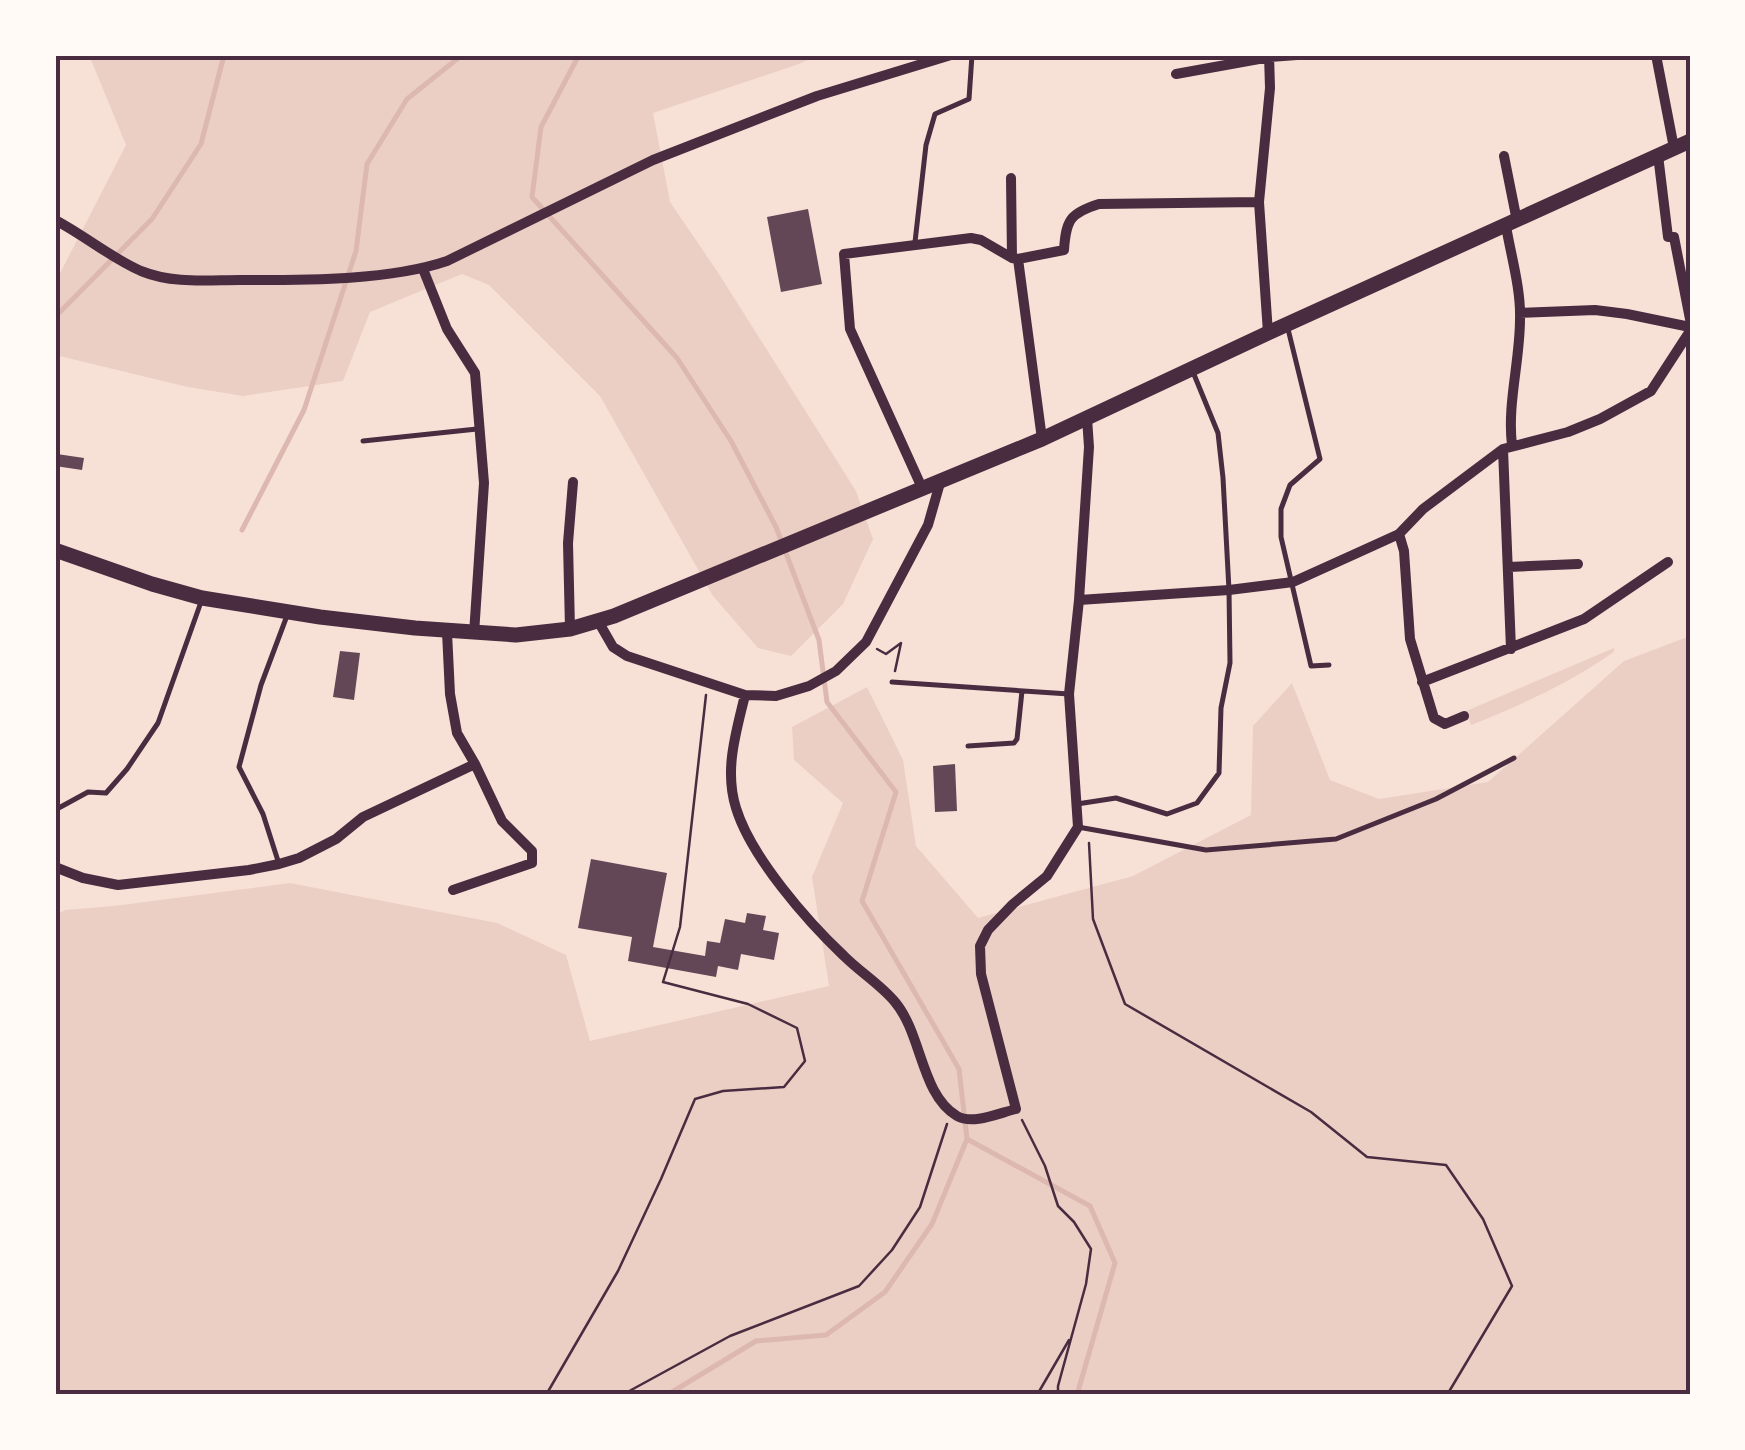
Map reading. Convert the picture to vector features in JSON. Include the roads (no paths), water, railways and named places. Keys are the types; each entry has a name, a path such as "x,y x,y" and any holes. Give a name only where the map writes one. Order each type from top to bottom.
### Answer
{"main road":[{"path":"55,550 202,598 448,632 516,635 570,629 688,585 1042,440 1690,141"}],"street":[{"path":"55,220 140,270 172,280 278,280 423,269 447,261 653,160 818,96 951,55"},
{"path":"1176,74 1269,56 1297,55"},
{"path":"1656,55 1666,152 1668,237 1674,237 1690,319"},
{"path":"1268,333 1260,202 1269,56"},
{"path":"1504,156 1520,313 1508,447 1511,649"},
{"path":"1012,178 1015,259 1042,440"},
{"path":"923,490 850,328 844,254 970,238 1015,259 1064,250 1065,226 1078,210 1100,204 1260,202"},
{"path":"423,269 447,329 475,373 484,483 474,634"},
{"path":"1079,600 1293,582 1398,534 1423,509 1508,447 1568,432 1651,391 1690,329 1596,310 1520,313"},
{"path":"744,695 729,765 735,807 746,833 777,880 822,933 896,1002 908,1022 938,1099 960,1118 973,1120 1016,1108 981,974 980,946 1000,917 1047,876 1078,828 1069,694 1089,447 1087,418"},
{"path":"570,629 568,542 573,482"},
{"path":"598,620 613,647 626,656 744,695 776,696 808,686 836,671 866,642 928,526 940,483"},
{"path":"1398,534 1404,551 1410,639 1434,718 1445,724 1464,716"},
{"path":"1422,682 1584,619 1668,562"},
{"path":"1509,567 1578,564"},
{"path":"448,632 450,694 457,733 502,822 532,851 532,863 454,890"},
{"path":"55,867 118,885 279,864 336,839 364,817 475,764"}],"lane":[{"path":"915,244 926,145 934,114 969,99 972,55"},
{"path":"1287,326 1320,459 1290,485 1280,509 1281,537 1311,666 1329,665"},
{"path":"1077,804 1116,798 1167,814 1197,803 1219,773 1221,708 1230,663 1229,590 1218,433 1192,370"},
{"path":"363,441 480,428"},
{"path":"55,810 88,792 106,793 138,754 158,723 202,598"},
{"path":"279,864 263,814 239,767 261,685 288,611"},
{"path":"892,682 1069,694"},
{"path":"968,746 1014,744 1022,691"},
{"path":"1078,828 1206,850 1336,839 1436,799 1514,758"}],"waterway":[{"path":"55,317 152,219 201,144 224,55"},
{"path":"242,530 304,410 356,251 367,164 407,99 462,55"},
{"path":"579,55 541,127 532,197 677,358 731,441 776,527 819,640 827,702 896,792 862,901 959,1069 967,1139 1090,1206 1115,1263 1077,1395"},
{"path":"667,1395 756,1341 826,1335 885,1292 932,1224 967,1139"}]}
